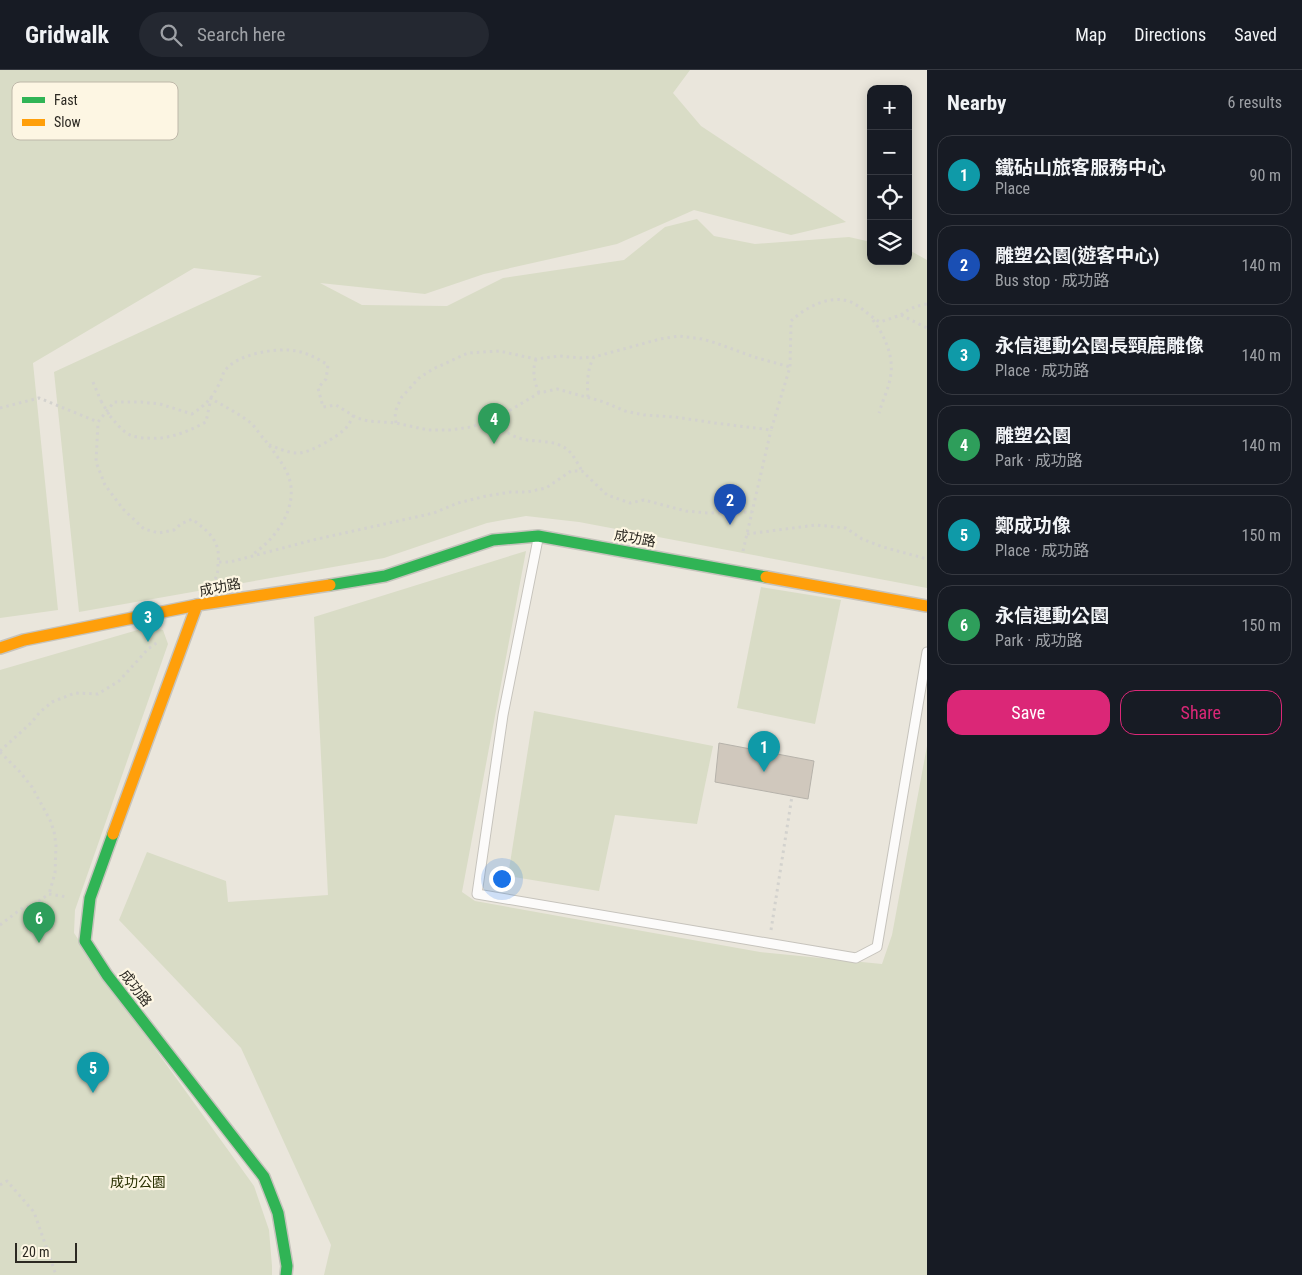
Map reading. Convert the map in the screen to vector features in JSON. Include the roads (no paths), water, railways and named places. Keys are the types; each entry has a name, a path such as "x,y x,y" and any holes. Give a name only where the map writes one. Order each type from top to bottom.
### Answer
{"street":[{"name":"成功路","path":"286,1275 287,1266 278,1213 264,1177 113,982 85,941 90,898 197,605 385,576 493,540 538,536 927,606"},
{"path":"0,648 24,640 197,605"}],"lane":[{"path":"538,536 503,715 477,894 856,958 876,947 927,652"}],"place":[{"name":"雕塑公園","path":"494,444"},
{"name":"雕塑公園(遊客中心)","path":"730,525"},
{"name":"永信運動公園長頸鹿雕像","path":"148,642"},
{"name":"鐵砧山旅客服務中心","path":"764,772"},
{"name":"永信運動公園","path":"39,943"},
{"name":"鄭成功像","path":"93,1093"}],"park label":[{"name":"成功公園","path":"138,1182"}]}
